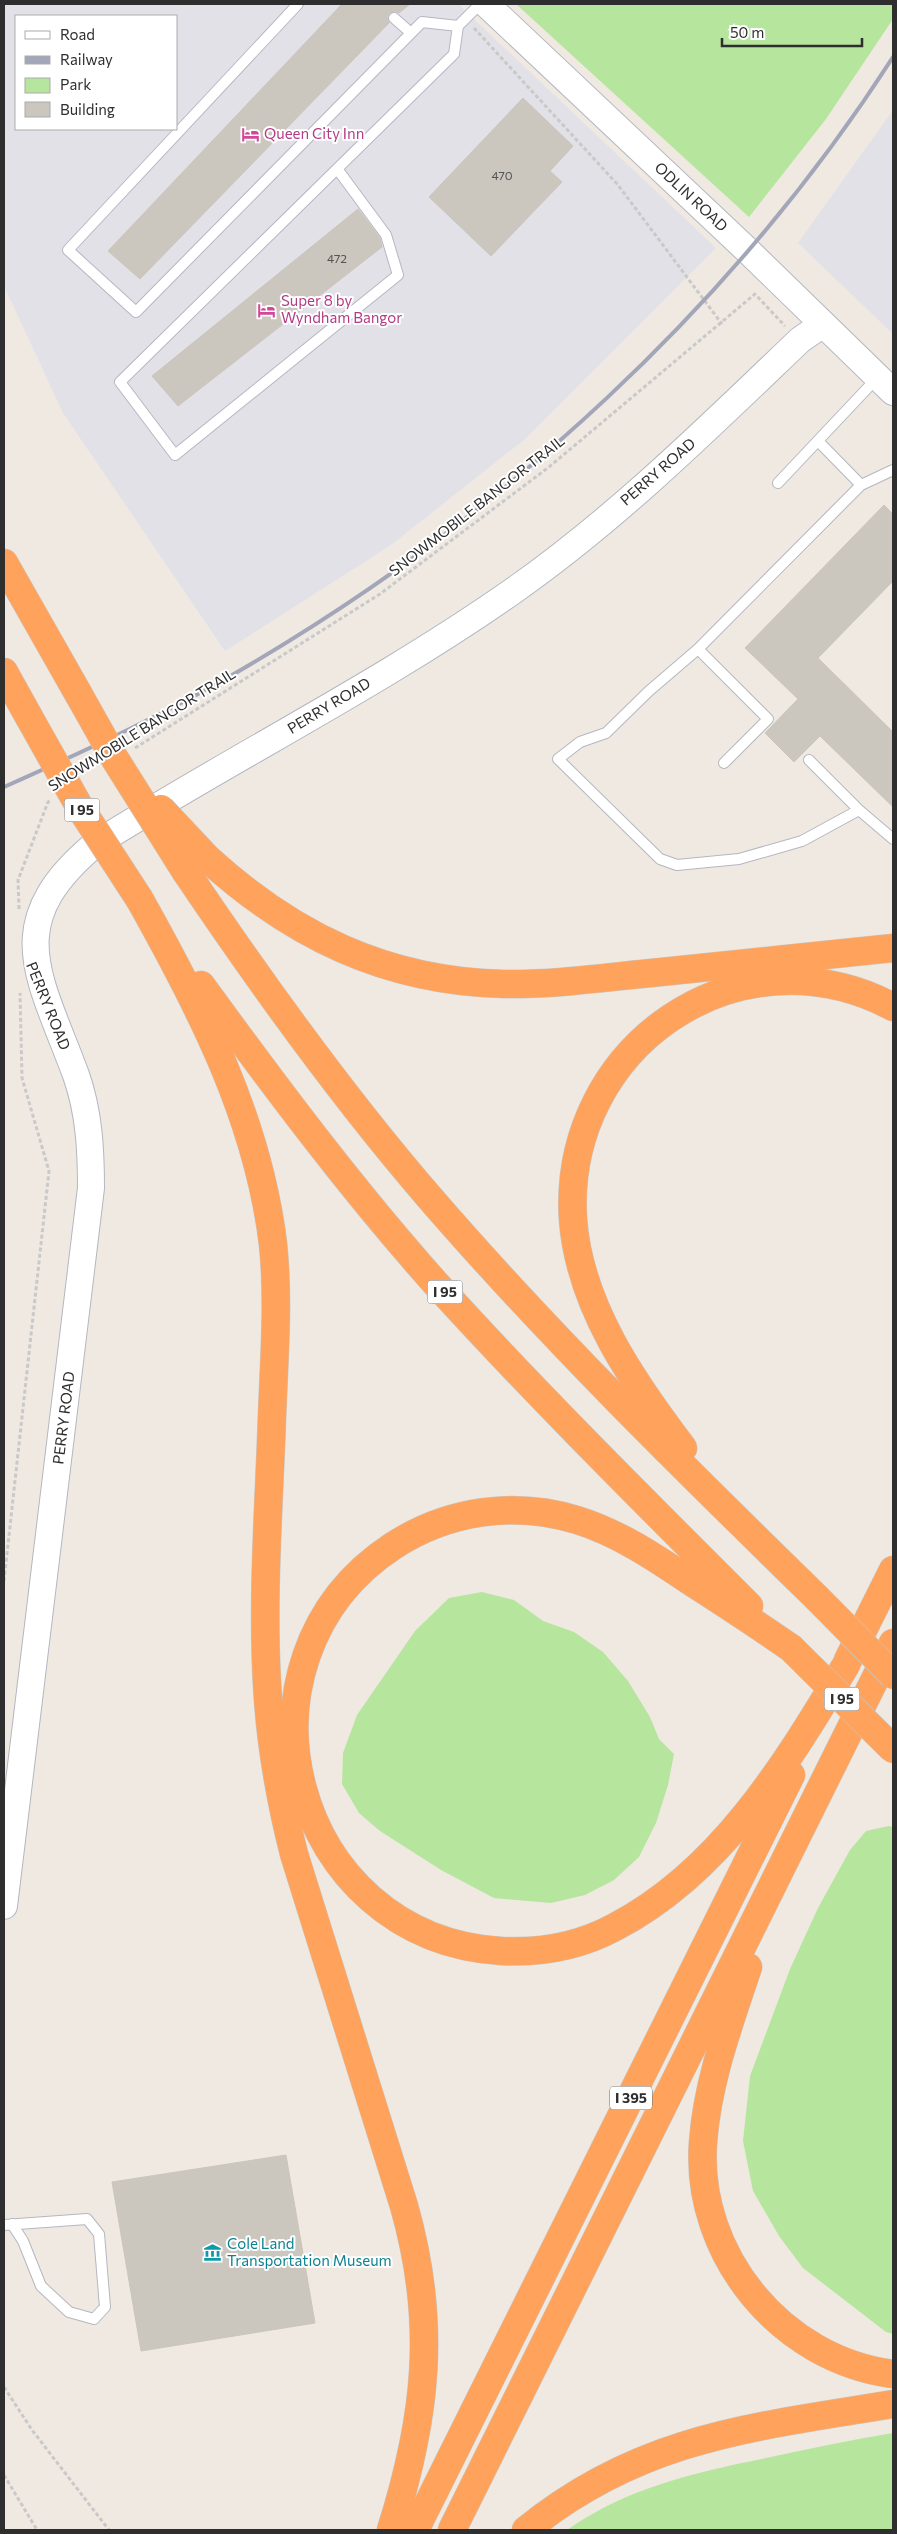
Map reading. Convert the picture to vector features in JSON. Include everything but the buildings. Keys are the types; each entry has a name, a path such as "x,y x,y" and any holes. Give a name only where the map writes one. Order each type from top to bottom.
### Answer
{"highway":[{"path":"4,563 97,727 197,865 302,1038 429,1196 572,1354 658,1443 893,1675"},
{"name":"I 95","path":"4,672 79,806 140,900 267,1074 410,1253 582,1438 893,1749"},
{"path":"197,865 318,938 380,964 450,980 503,984 557,982 893,948"},
{"path":"140,900 188,988 231,1080 253,1148 270,1222 276,1297 266,1628 267,1684 280,1796 294,1854 404,2206 418,2263 423,2301 426,2348 420,2406 410,2460 391,2530"},
{"path":"754,1537 650,1403 619,1354 600,1316 582,1263 574,1220 574,1175 581,1142 593,1108 619,1064 656,1028 701,1001 749,986 788,982 849,990 893,1007"},
{"path":"791,1648 646,1552 595,1526 564,1516 529,1510 490,1511 451,1519 415,1533 366,1566 339,1595 317,1632 301,1674 294,1717 295,1757 305,1801 322,1840 345,1872 371,1899 402,1921 453,1943 488,1950 527,1951 564,1946 598,1936 630,1919 681,1882 714,1852 766,1789 822,1706 846,1665"},
{"name":"I 395","path":"415,2530 893,1570"},
{"name":"I 395","path":"452,2530 893,1643"},
{"path":"870,1690 893,1654"},
{"path":"804,1824 750,1962 718,2062 704,2134 705,2190 716,2234 724,2250 743,2282 771,2316 791,2332 822,2351 854,2364 893,2374"},
{"path":"526,2530 557,2506 593,2483 632,2463 671,2448 754,2427 893,2404"}],"street":[{"name":"ODLIN ROAD","path":"486,4 886,385"},
{"name":"PERRY ROAD","path":"4,1906 91,1188 91,1149 82,1094 38,986 28,954 28,928 35,902 61,870 94,845 397,666 514,590 643,487 800,340 823,324"}],"lane":[{"path":"298,4 68,250 136,312 422,22 462,22"},
{"path":"338,170 386,235 398,275 175,455 120,382 454,54 462,22 480,4"},
{"path":"394,18 411,33"},
{"path":"778,483 818,441 886,385"},
{"path":"818,441 861,485"},
{"path":"859,810 802,841 740,859 677,865 660,859 558,759 580,742 606,733 649,691 698,649 861,485 893,470"},
{"path":"698,649 768,719 724,763"},
{"path":"809,760 859,810 893,839"},
{"path":"86,2219 100,2234 105,2306 94,2319 69,2312 41,2286 23,2241 8,2224 86,2219"}],"path":[{"path":"462,22 618,185 722,324"},
{"name":"SNOWMOBILE BANGOR TRAIL","path":"132,750 380,594 549,467 722,324 755,294 800,340"},
{"name":"SNOWMOBILE BANGOR TRAIL","path":"19,919 18,880 48,802 57,796"},
{"path":"4,1582 49,1171 22,1078 20,989"},
{"path":"4,2388 32,2430 110,2530"},
{"path":"4,2475 37,2530"}],"shaded area":[{"path":"4,4 458,4 716,248 525,439 391,545 225,651 63,413 4,286"},
{"path":"893,110 893,334 798,243"}],"green space":[{"path":"516,4 893,4 893,19 826,119 749,217"},
{"path":"482,1592 514,1600 543,1621 574,1632 603,1652 628,1681 650,1717 659,1739 674,1754 668,1785 656,1823 639,1857 614,1880 585,1895 551,1903 494,1898 441,1870 380,1831 359,1813 342,1784 343,1753 357,1715 415,1631 449,1598"},
{"path":"889,1826 893,1827 893,2334 886,2332 803,2268 779,2236 753,2191 743,2141 750,2076 790,1969 818,1908 850,1850 866,1831"},
{"path":"893,2433 893,2530 567,2530 590,2515 637,2492 688,2476 740,2463"}],"railway":[{"path":"4,787 160,714 251,664 345,605 436,541 524,472 607,398 687,319 761,236 830,148 893,57"}],"place":[{"name":"Queen City Inn","path":"250,134"},
{"name":"Super 8 by Wyndham Bangor","path":"267,310"},
{"name":"Cole Land Transportation Museum","path":"213,2253"}]}
